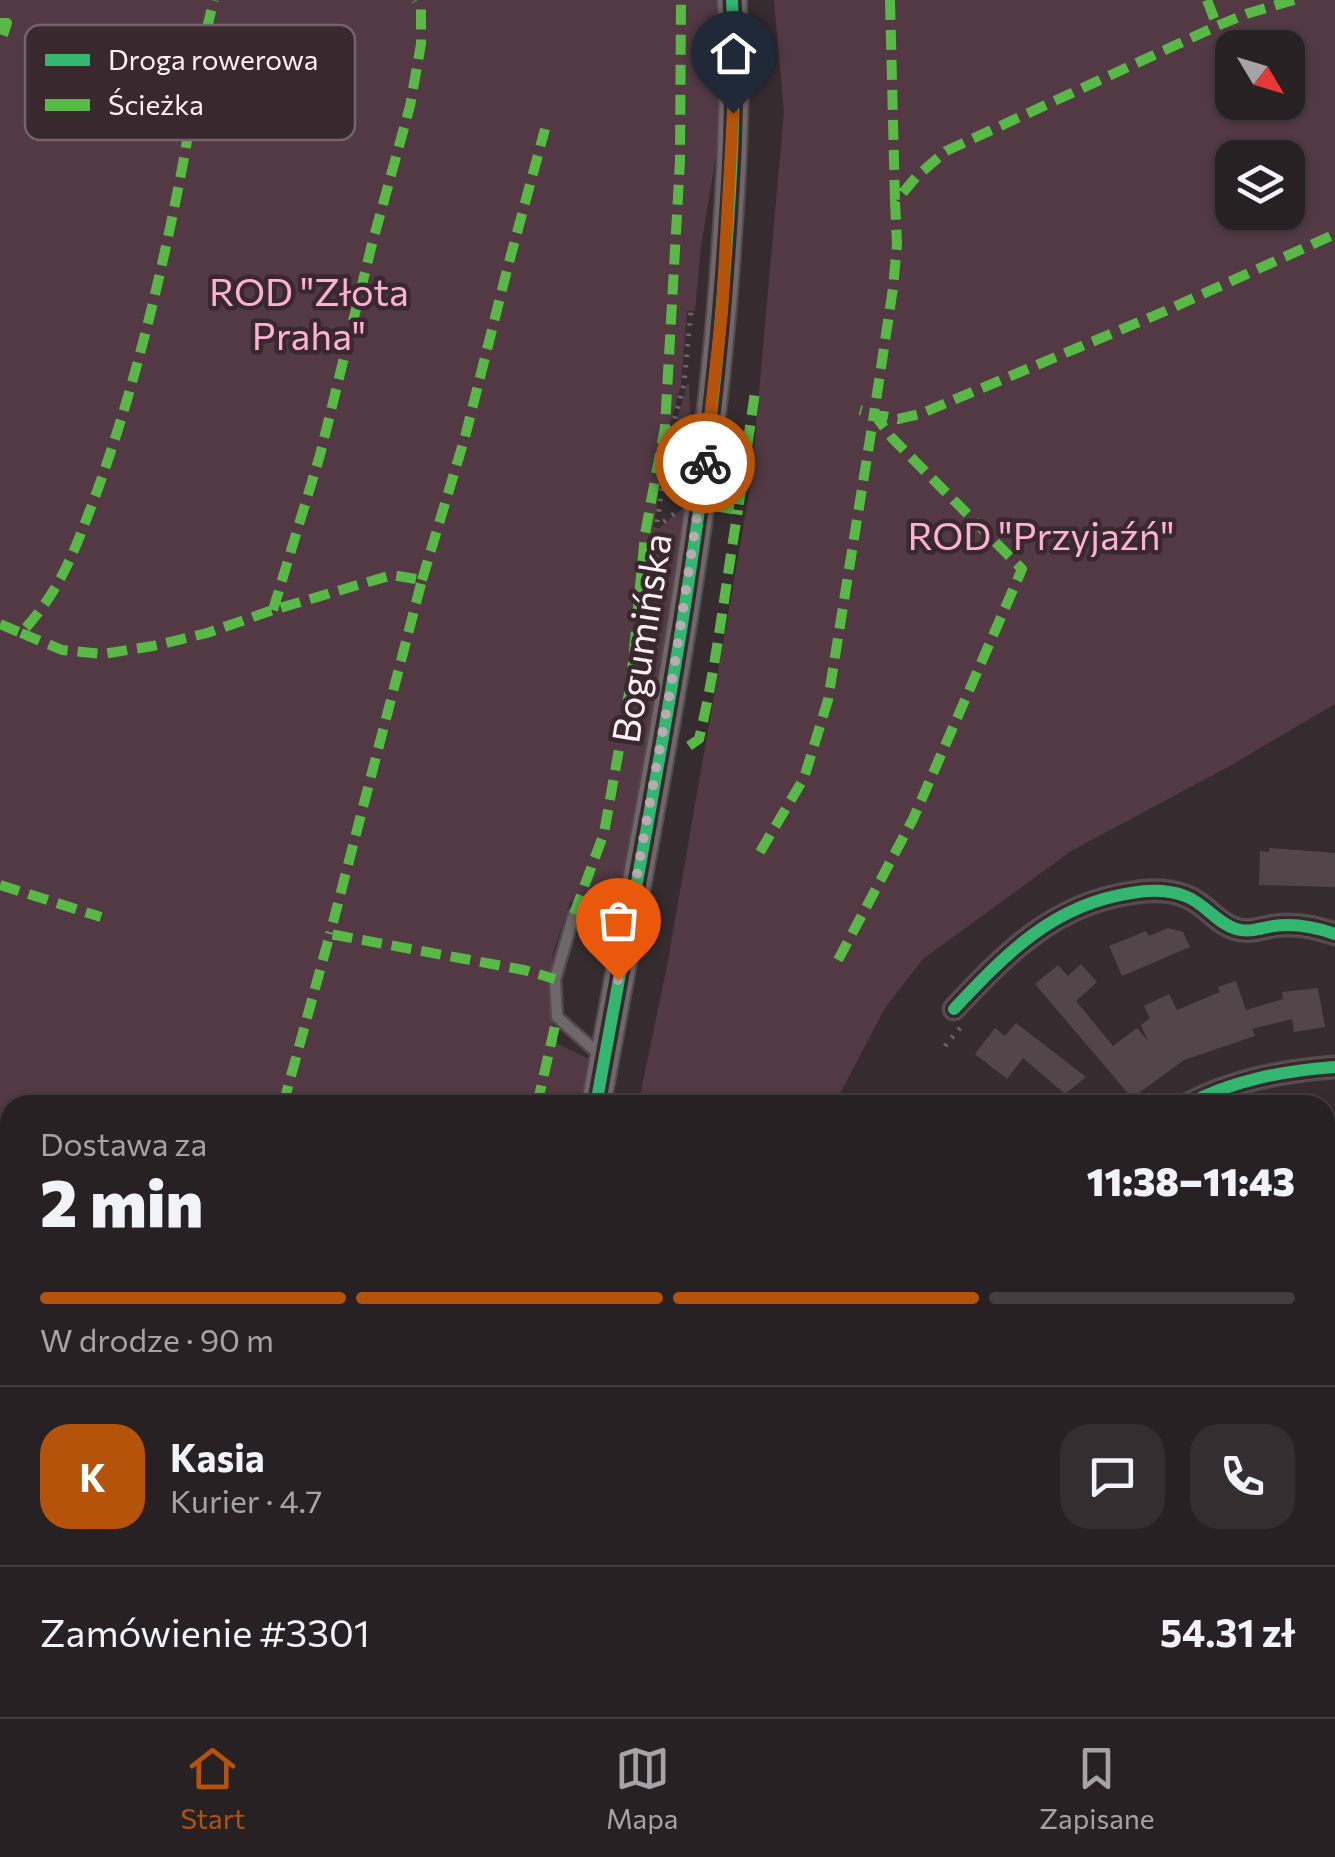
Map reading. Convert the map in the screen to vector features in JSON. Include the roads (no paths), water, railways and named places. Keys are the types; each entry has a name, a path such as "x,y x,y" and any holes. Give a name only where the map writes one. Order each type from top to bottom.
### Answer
{"street":[{"name":"Bogumińska","path":"598,1095 700,504 729,215 732,0"},
{"path":"961,1014 1002,960 1034,932 1069,911 1119,895 1158,891 1187,896 1223,924 1247,931 1288,924 1335,934"},
{"path":"1204,1095 1281,1073 1335,1068"}],"lane":[{"path":"574,914 555,978 557,1017 604,1059"}],"park label":[{"name":"ROD \"Złota Praha\"","path":"309,312"},
{"name":"ROD \"Przyjaźń\"","path":"1041,534"}]}
